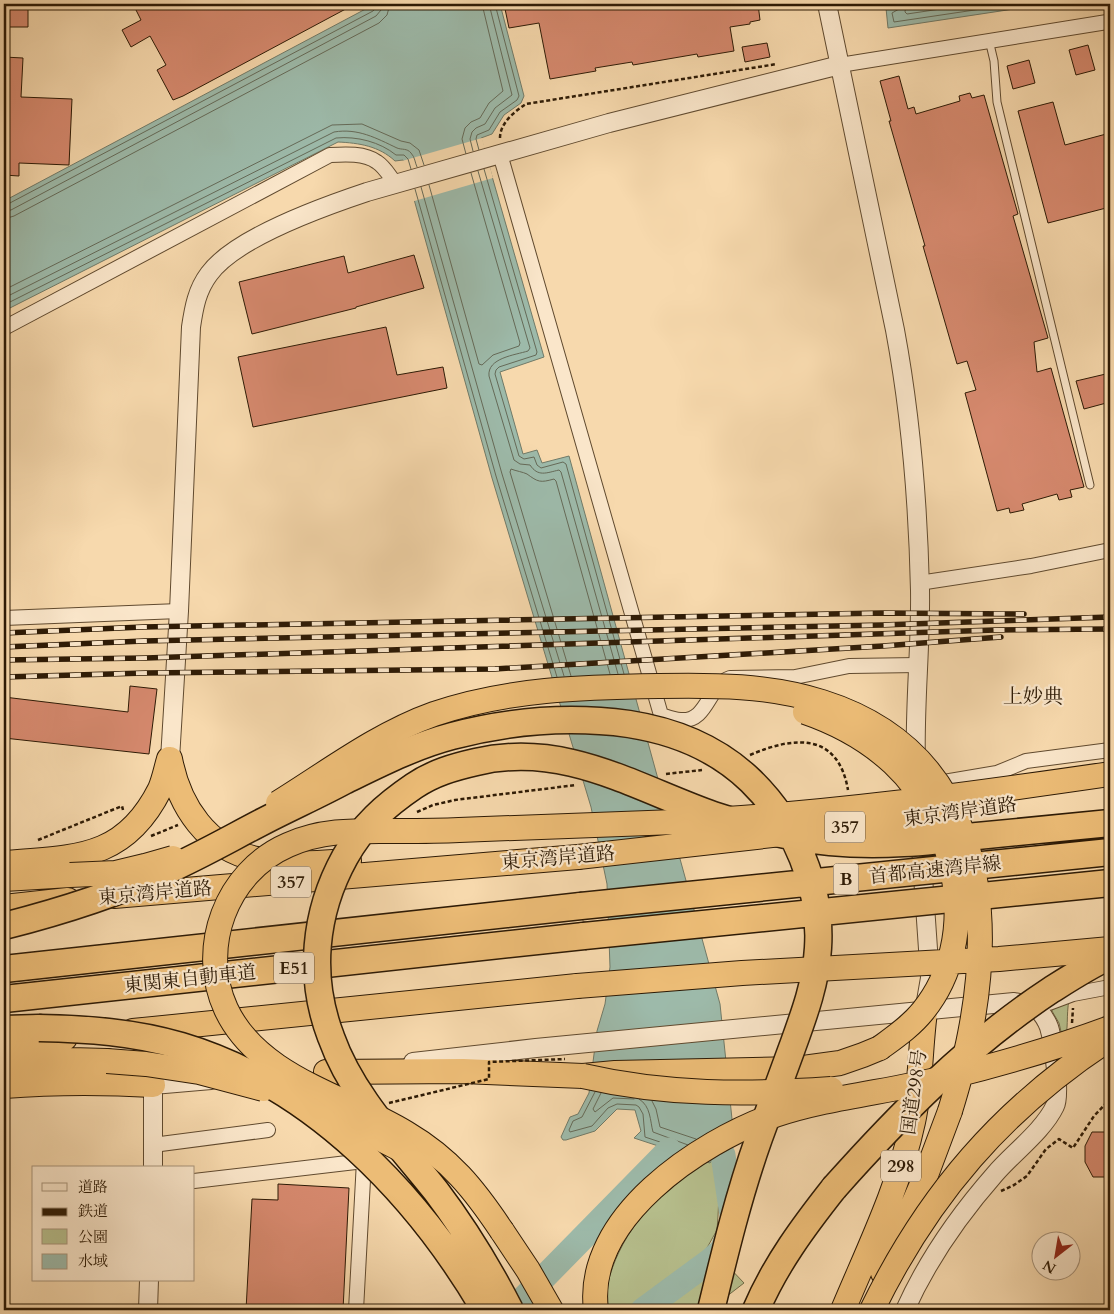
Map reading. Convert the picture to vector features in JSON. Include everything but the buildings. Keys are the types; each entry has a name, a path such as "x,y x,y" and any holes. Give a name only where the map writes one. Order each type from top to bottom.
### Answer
{"highway":[{"path":"4,879 116,873 164,861 196,848 251,820 376,742 406,726 431,715 481,700 536,691 593,688 733,687 778,692 821,701 863,719 899,742 923,765 954,810 972,862 980,916 978,970 970,1033 955,1094 939,1143 891,1254 871,1310"},
{"path":"326,1072 463,1071 583,1076 615,1073 796,1069 840,1063 863,1056 880,1048 913,1023 923,1011 946,972 954,948 957,916 954,881 946,850 934,820 922,797 893,763 872,745 854,734 797,709 746,698 688,691 593,688"},
{"path":"4,926 79,906 165,872 387,760 450,736 517,723 582,720 612,722 665,732 707,749 745,775 763,793 778,813 797,844 809,876 818,928 816,966 808,1004 758,1142 738,1204 711,1310"},
{"path":"510,1310 458,1222 371,1110 355,1085 332,1040 320,1003 316,960 320,920 340,866 350,848 370,821 385,807 421,782 440,772 483,760 513,756 544,757 597,769 712,814 751,827 805,839 900,844 1110,822"},
{"path":"170,759 174,780 180,796 203,829 217,842 231,850 257,860 283,863 395,860 437,856 578,857"},
{"path":"4,863 68,858 98,850 114,843 140,821 161,787 170,759"},
{"path":"551,1310 528,1270 502,1231 461,1176 426,1146 404,1131 301,1080 276,1065 257,1051 233,1022 224,1004 216,974 216,940 220,921 227,904 241,882 268,855 302,839 321,834 353,830 468,830 678,822 776,816 907,802 1110,774"},
{"name":"東京湾岸道路","path":"4,907 578,857 880,823 1110,790"},
{"name":"首都高速湾岸線","path":"582,906 1110,852"},
{"name":"首都高速湾岸線","path":"584,936 1110,882"},
{"name":"東関東自動車道","path":"4,969 582,906"},
{"name":"東関東自動車道","path":"4,999 584,936"},
{"path":"4,1044 576,986 999,959 1110,949"},
{"path":"756,1310 781,1262 802,1229 834,1188 897,1120 974,1048 1004,1023 1068,979 1110,956"},
{"name":"国道298号","path":"843,1310 886,1208 903,1160 914,1113 925,1012"},
{"path":"4,1029 65,1028 142,1036 182,1046 223,1062 279,1091 311,1111 338,1133 397,1188 455,1261 485,1310"},
{"path":"596,1310 594,1299 601,1261 612,1238 628,1215 665,1177 731,1134 775,1115 916,1085 1030,1056 1110,1028"},
{"path":"871,1310 917,1229 966,1162 996,1130 1026,1103 1082,1056 1110,1038"},
{"path":"4,1066 71,1060 146,1064 199,1072 269,1091 371,1134 435,1169 479,1205 502,1231"},
{"path":"583,1076 611,1083 647,1088 756,1093 878,1085 952,1076"},
{"path":"4,1086 72,1082 153,1085"},
{"path":"830,1310 857,1277"}],"street":[{"path":"827,4 904,379 914,470 919,583 916,759 930,978 925,1012"},
{"path":"170,759 179,611 190,327 194,303 200,288 210,272 223,260 245,245 291,221 330,205 493,155 608,123 840,65 1107,22"},
{"path":"4,328 330,156 349,154 370,158 401,183"},
{"path":"493,155 661,715 681,720 691,719 698,715 719,684 730,678 795,677 849,666 918,665"},
{"path":"919,583 1031,566 1110,550"},
{"path":"4,618 179,611"},
{"path":"917,787 997,773 1026,761 1110,750"},
{"path":"1038,1010 1062,997 1110,987"},
{"path":"153,1166 153,1085 326,1072 536,1048 1014,1002 1027,1004 1038,1010 1049,1029 1058,1092 1056,1103 1050,1116 995,1174 957,1221 930,1262 905,1310"},
{"path":"153,1145 268,1130"},
{"path":"195,1182 364,1161 356,1310"},
{"path":"148,1310 149,1282"}],"lane":[{"path":"989,40 994,61 997,102 1090,485"}],"path":[{"path":"493,155 500,132 509,118 526,104 780,64"},
{"path":"748,756 780,744 797,742 817,744 834,756 842,766 849,797"},
{"path":"689,771 705,769"},
{"path":"38,840 122,806 124,812 119,816"},
{"path":"385,1104 489,1079 489,1062 565,1059"},
{"path":"995,1192 1014,1185 1027,1176 1046,1149 1059,1139 1073,1148 1094,1116 1110,1099"}],"green space":[{"path":"1069,1000 1064,1044 1059,1023 1052,1008"},
{"path":"712,1160 719,1195 717,1230 703,1255 633,1310 607,1310 607,1286 613,1267 627,1237 636,1224 670,1188 704,1163"},
{"path":"725,1263 744,1283 709,1310 659,1310"}],"water":[{"path":"375,4 500,4 524,96 521,103 504,115 492,134 481,138 544,357 500,372 523,454 537,450 542,463 569,456 720,1004 732,1119 731,1150 710,1163 634,1138 641,1131 635,1110 617,1109 595,1131 566,1140 563,1140 561,1137 570,1117 578,1114 589,1093 597,1031 605,1004 610,967 607,884 591,807 492,478 403,160 395,161 382,152 368,146 338,142 4,311 4,201"},
{"path":"898,4 1047,4 888,28 886,8 898,6"}],"pier":[{"path":"482,138 493,178 411,202 402,161"}],"waterway":[{"path":"512,1310 669,1150"},
{"path":"643,1310 722,1250 733,1222 723,1155"}],"railway":[{"path":"4,633 143,627 882,613 1024,614"},
{"path":"4,647 144,641 882,625 1110,617"},
{"path":"4,660 146,658 995,630 1110,629"},
{"path":"4,677 146,673 495,669 883,646 1001,637"}],"district":[{"name":"上妙典","path":"1033,696"}]}
